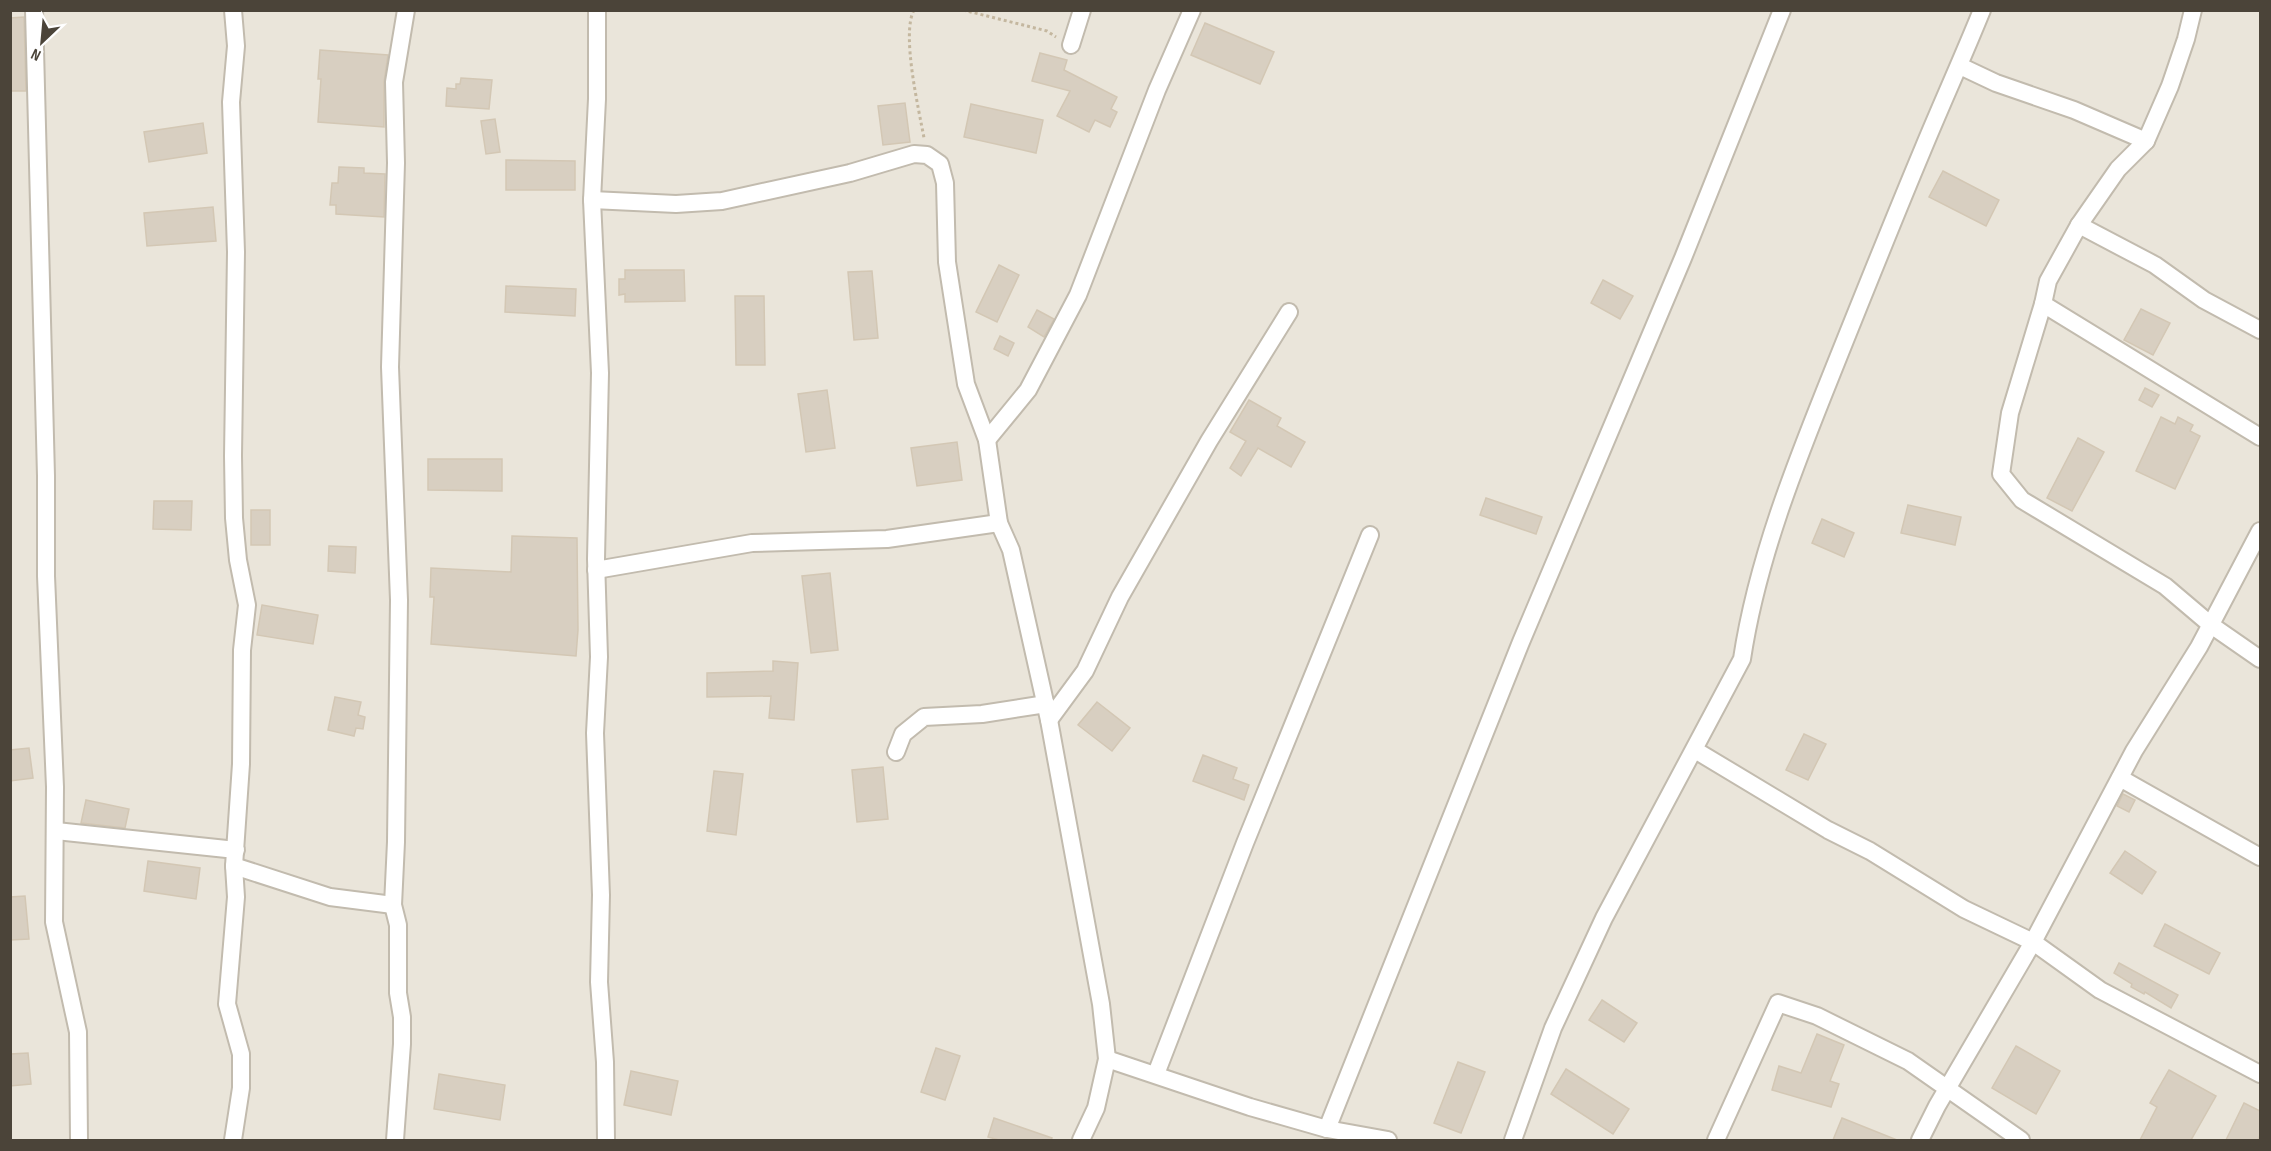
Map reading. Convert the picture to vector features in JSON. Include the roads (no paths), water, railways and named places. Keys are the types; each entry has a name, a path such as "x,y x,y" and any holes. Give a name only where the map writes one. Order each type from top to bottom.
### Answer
{"street":[{"path":"34,10 46,464 46,576 56,831 54,922 78,1032 79,1140"},
{"path":"233,10 236,46 231,102 236,252 232,456 238,560 247,605 242,650 241,764 235,858 236,897 227,1004 241,1054 241,1077 233,1140"},
{"path":"395,1140 402,1017 398,993 398,925 393,905 399,600 390,367 396,163 394,82 406,10"},
{"path":"597,10 597,99 592,200 600,373 596,570 599,657 596,733 601,895 599,982 605,1062 606,1140"},
{"path":"1071,45 1082,10"},
{"path":"987,440 1028,390 1078,295 1157,90 1192,10"},
{"path":"1327,1129 1521,642 1683,258 1782,10"},
{"path":"1513,1140 1553,1028 1595,938 1742,659 1748,618 1769,541 1807,436 1923,147 1960,66 1982,10"},
{"path":"2193,10 2170,86 2146,141 2118,169 2079,225 2048,281 2010,413 2001,474 2022,500 2165,586 2211,626 2260,659"},
{"path":"1960,66 1996,83 2074,110 2146,141"},
{"path":"592,200 676,204 722,201 850,173 914,154 927,155 940,164 945,183 947,262 966,384 987,440 999,523 1011,550 1047,712 1101,1004 1107,1059 1096,1108 1081,1140"},
{"path":"2079,225 2155,265 2204,300 2260,330"},
{"path":"2043,304 2260,437"},
{"path":"896,752 903,734 924,717 1047,712 1085,670 1120,597 1209,441 1289,312"},
{"path":"596,570 752,543 887,539 999,523"},
{"path":"1920,1140 2033,942 2120,778 2211,626 2260,531"},
{"path":"1156,1074 1245,843 1370,535"},
{"path":"1695,750 1828,830 1870,851 1964,909 2033,942 2100,990 2260,1074"},
{"path":"2120,778 2260,857"},
{"path":"56,831 235,858 330,897 393,905"},
{"path":"1716,1140 1778,1003 1817,1016 1908,1061 2021,1140"},
{"path":"1107,1059 1250,1107 1327,1129 1388,1140"}]}
